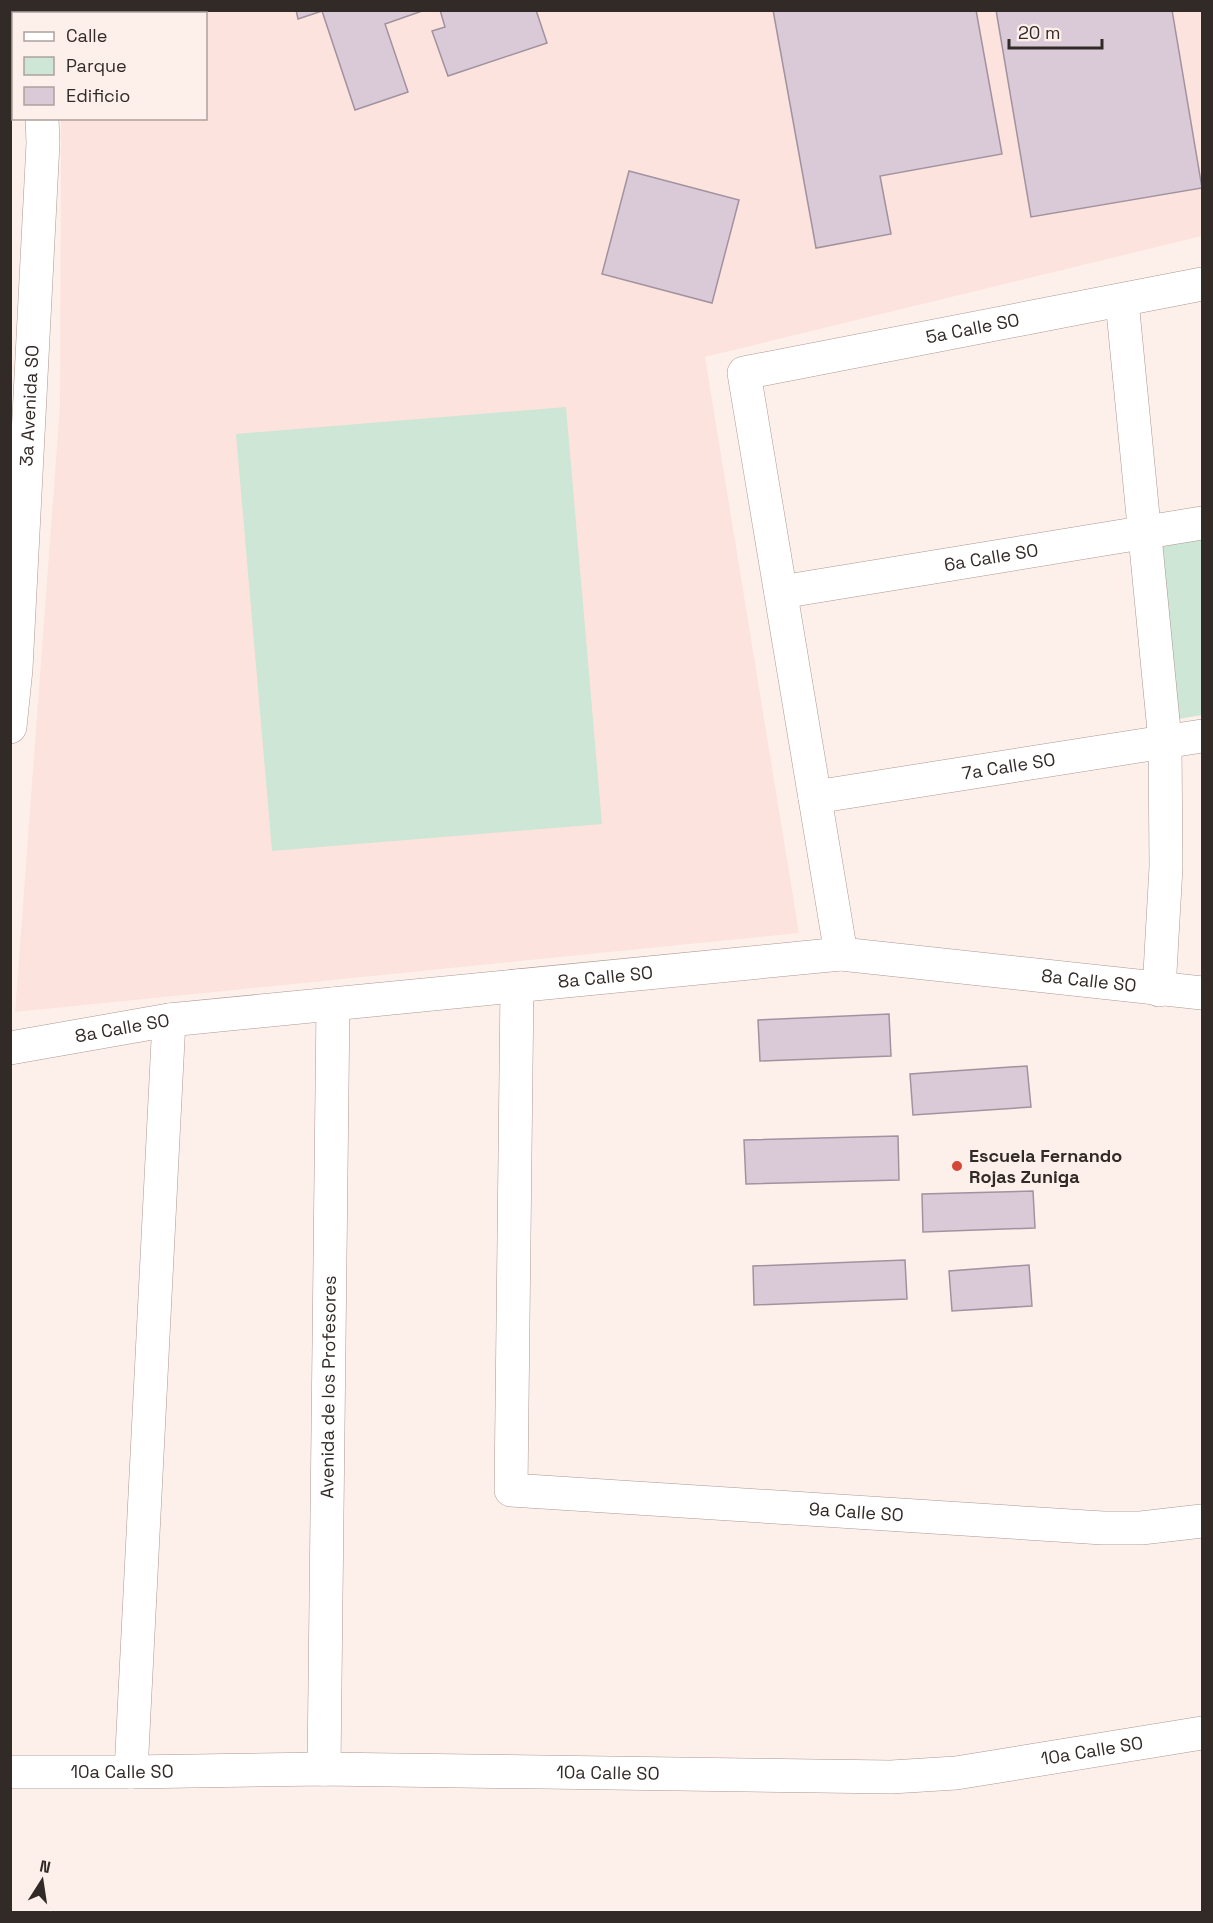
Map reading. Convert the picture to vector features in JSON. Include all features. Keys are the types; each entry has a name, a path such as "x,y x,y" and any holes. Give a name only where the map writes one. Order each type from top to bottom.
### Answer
{"street":[{"name":"3a Avenida SO","path":"10,727 18,633 43,143 42,120"},
{"name":"5a Calle SO","path":"781,592 744,373 1203,284"},
{"path":"1122,301 1165,741 1166,867 1159,990"},
{"name":"6a Calle SO","path":"781,592 1203,523"},
{"path":"781,592 841,954"},
{"name":"7a Calle SO","path":"815,797 1203,736"},
{"name":"8a Calle SO","path":"10,1048 169,1020 841,954 1203,993"},
{"name":"9a Calle SO","path":"517,986 511,1490 1103,1528 1141,1528 1203,1521"},
{"name":"Avenida de los Profesores","path":"324,1768 333,1004"},
{"path":"131,1772 169,1020"},
{"name":"10a Calle SO","path":"10,1772 324,1768 891,1777 956,1773 1203,1733"}],"shaded area":[{"path":"1202,11 1202,236 705,357 799,933 15,1012 60,405 61,120 207,120 207,12 61,12"}],"green space":[{"path":"566,407 602,824 272,851 236,434"},
{"path":"1202,534 1202,715 1173,720 1151,543"}],"building":[{"path":"296,10 425,10 385,24 408,92 355,110 322,11 298,19"},
{"path":"440,10 536,10 547,43 448,76 432,31 445,27"},
{"path":"773,10 976,10 1002,154 880,176 891,234 816,248"},
{"path":"996,10 1172,10 1202,188 1031,217"},
{"path":"629,171 739,200 712,303 602,274"},
{"path":"889,1014 891,1056 760,1061 758,1020"},
{"path":"1027,1066 1031,1107 913,1115 910,1074"},
{"path":"898,1136 899,1180 746,1184 744,1140"},
{"path":"1033,1191 1035,1228 923,1232 922,1194"},
{"path":"905,1260 907,1299 754,1305 753,1266"},
{"path":"1029,1265 1032,1306 952,1311 949,1271"}],"place":[{"name":"Escuela Fernando Rojas Zuniga","path":"957,1166"}]}
